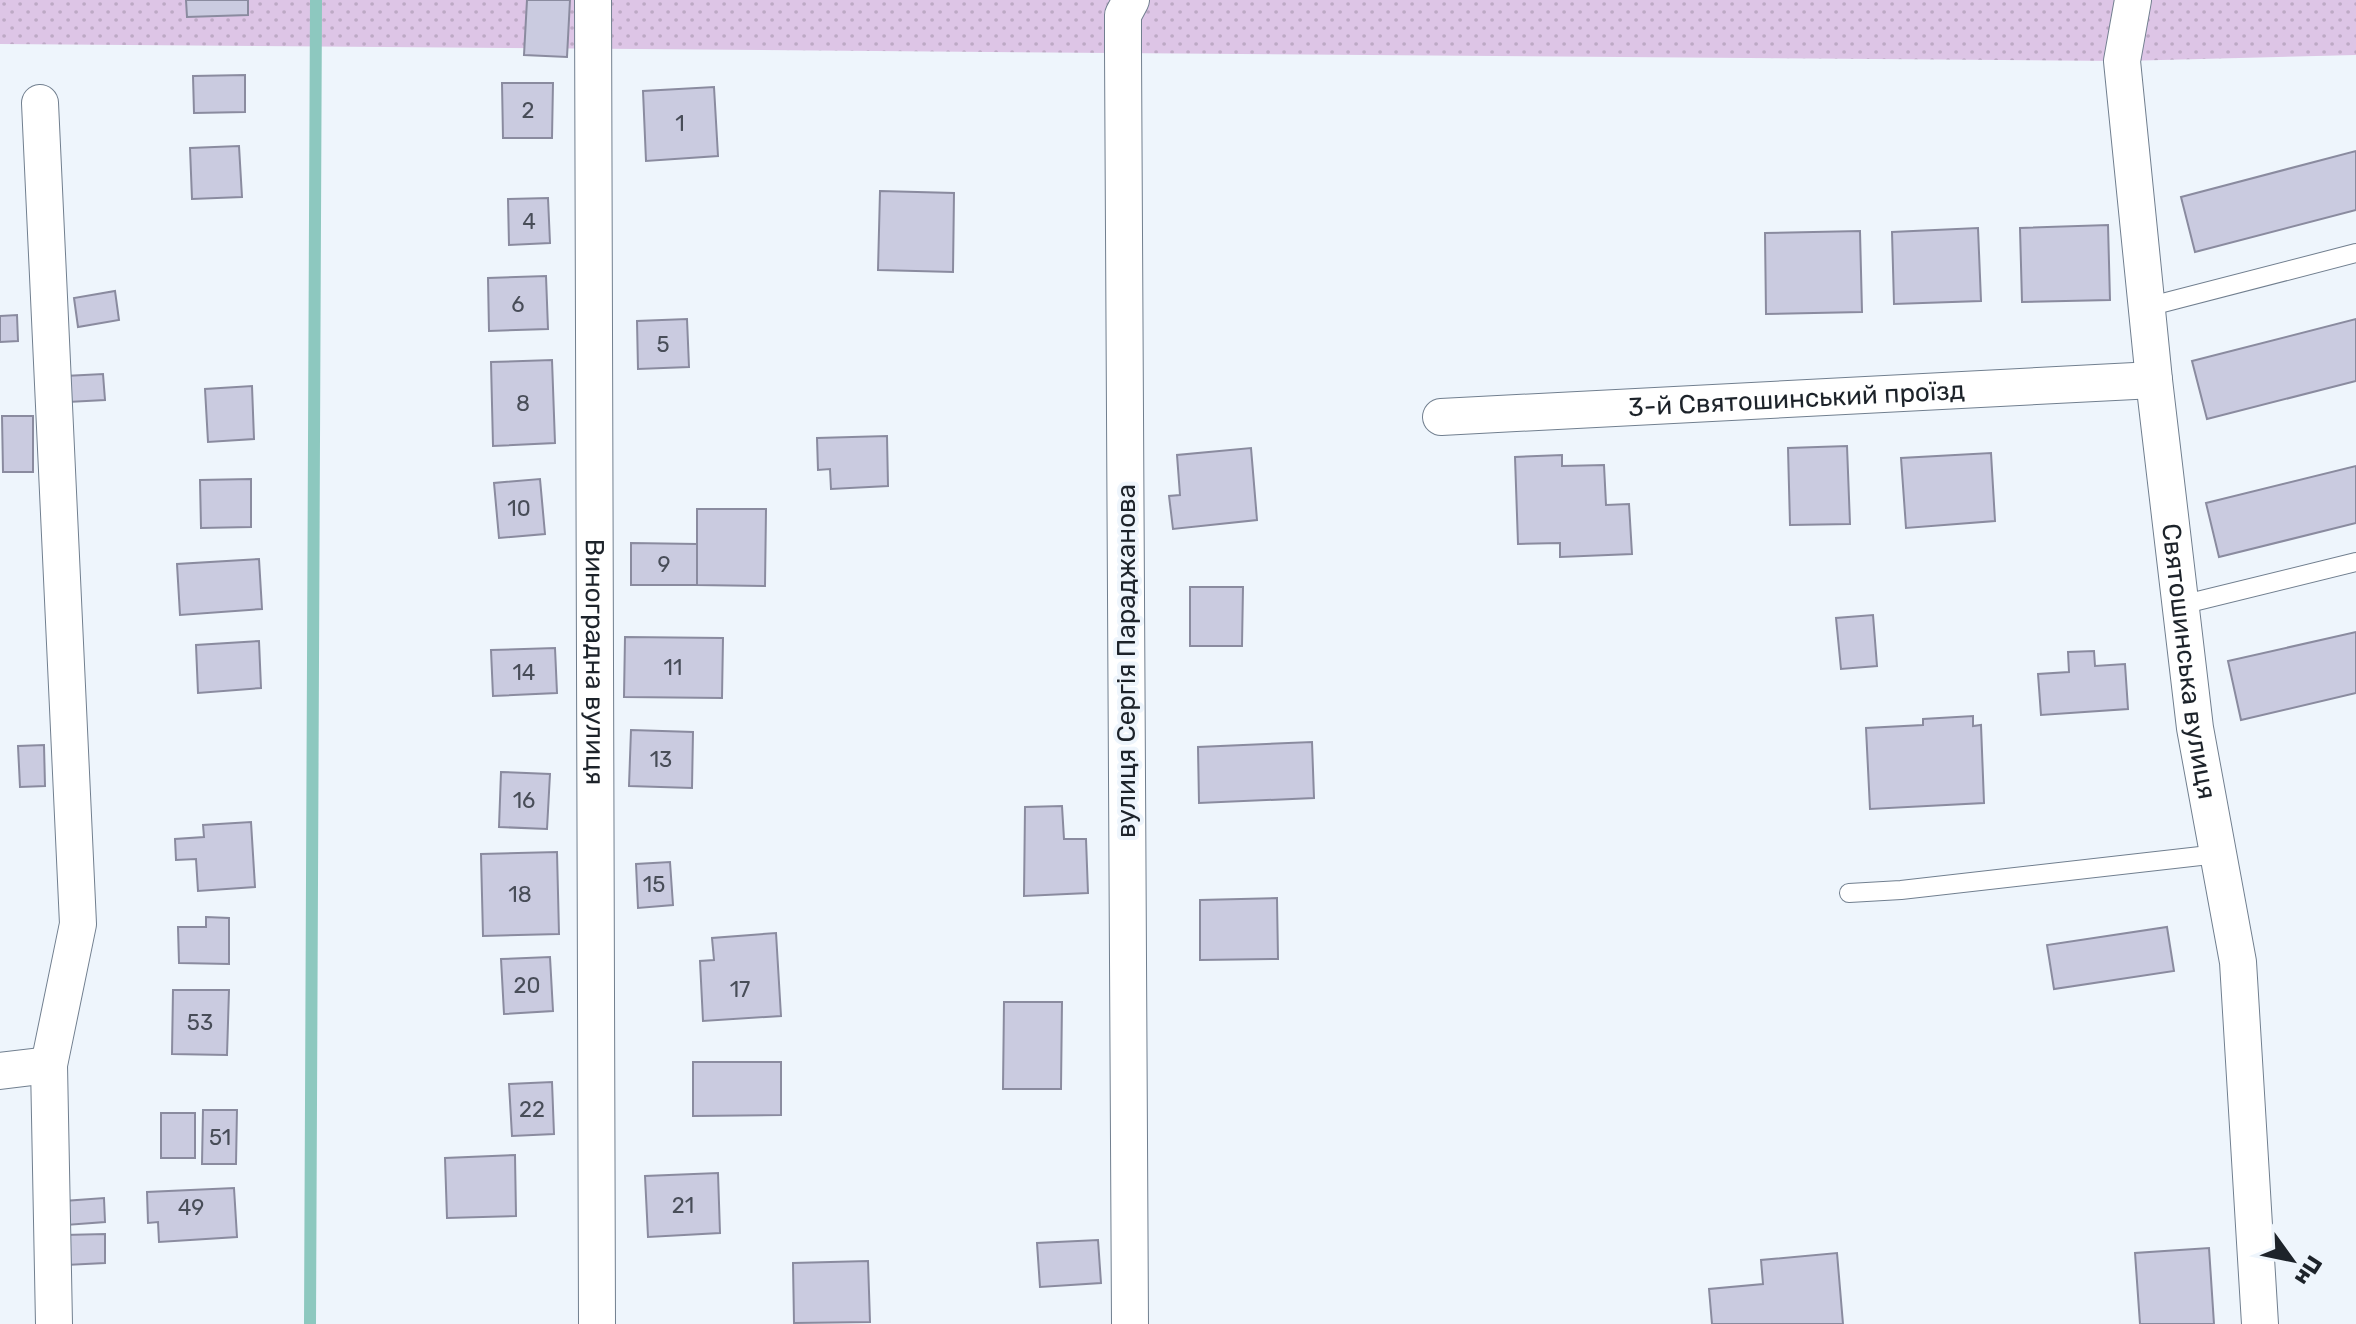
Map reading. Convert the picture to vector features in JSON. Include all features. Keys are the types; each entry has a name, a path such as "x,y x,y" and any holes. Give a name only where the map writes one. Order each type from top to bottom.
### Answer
{"street":[{"name":"Виноградна вулиця","path":"593,0 597,1324"},
{"name":"вулиця Сергія Параджанова","path":"1130,1324 1123,15 1131,0"},
{"name":"Святошинська вулиця","path":"2133,0 2122,61 2154,380 2195,728 2238,962 2260,1324"},
{"path":"40,103 78,924 49,1065 54,1324"},
{"name":"3-й Святошинський проїзд","path":"1441,417 2154,380"},
{"path":"0,1071 49,1065"}],"lane":[{"path":"2147,307 2356,253"},
{"path":"2181,605 2356,562"},
{"path":"1849,893 1901,890 2218,854"}],"shaded area":[{"path":"0,0 2356,0 2356,55 2122,61 0,44"}],"building":[{"path":"186,0 248,0 248,15 187,17"},
{"path":"527,0 570,0 567,57 524,55"},
{"path":"245,75 245,112 194,113 193,76"},
{"path":"502,83 553,83 552,138 503,138"},
{"path":"714,87 718,156 646,161 643,91"},
{"path":"239,146 242,197 192,199 190,148"},
{"path":"2356,151 2356,210 2195,252 2181,197"},
{"path":"880,191 954,193 953,272 878,270"},
{"path":"548,198 550,243 509,245 508,199"},
{"path":"2108,225 2110,300 2022,302 2020,228"},
{"path":"1978,228 1981,301 1894,304 1892,232"},
{"path":"1860,231 1862,312 1766,314 1765,233"},
{"path":"546,276 548,329 489,331 488,278"},
{"path":"115,291 119,320 78,327 74,298"},
{"path":"17,315 18,341 0,342 0,316"},
{"path":"687,319 689,367 638,369 637,321"},
{"path":"2356,319 2356,381 2207,419 2192,361"},
{"path":"552,360 555,443 493,446 491,362"},
{"path":"103,374 105,400 68,402 65,376"},
{"path":"252,386 254,439 208,442 205,389"},
{"path":"2,416 33,416 33,472 3,472"},
{"path":"887,436 888,486 831,489 830,469 818,470 817,438"},
{"path":"1847,446 1850,524 1790,525 1788,448"},
{"path":"1251,448 1257,520 1173,529 1169,496 1180,495 1177,455"},
{"path":"1991,453 1995,521 1906,528 1901,458"},
{"path":"1562,455 1562,466 1604,465 1606,505 1629,504 1632,554 1560,557 1560,543 1518,544 1515,457"},
{"path":"2356,466 2356,523 2219,557 2206,503"},
{"path":"251,479 251,527 201,528 200,480"},
{"path":"540,479 545,534 499,538 494,483"},
{"path":"697,509 766,509 765,586 697,585"},
{"path":"631,543 697,544 697,585 631,585"},
{"path":"259,559 262,609 180,615 177,564"},
{"path":"1190,587 1243,587 1242,646 1190,646"},
{"path":"1873,615 1877,666 1841,669 1836,618"},
{"path":"2356,632 2356,693 2241,720 2228,661"},
{"path":"625,637 723,638 722,698 624,697"},
{"path":"259,641 261,688 198,693 196,645"},
{"path":"555,648 557,693 493,696 491,650"},
{"path":"2094,651 2095,666 2125,664 2128,709 2041,715 2038,674 2069,672 2068,652"},
{"path":"1973,716 1973,726 1981,725 1984,803 1870,809 1866,728 1923,725 1923,719"},
{"path":"631,730 693,732 692,788 629,786"},
{"path":"1312,742 1314,798 1199,803 1198,747"},
{"path":"44,745 45,786 20,787 18,746"},
{"path":"501,772 550,774 547,829 499,827"},
{"path":"1062,806 1064,839 1086,839 1088,893 1024,896 1025,807"},
{"path":"251,822 255,887 198,891 196,859 176,860 175,839 204,837 203,825"},
{"path":"557,852 559,934 483,936 481,854"},
{"path":"670,862 673,905 638,908 636,864"},
{"path":"1277,898 1278,959 1200,960 1200,900"},
{"path":"206,917 229,918 229,964 179,963 178,927 206,927"},
{"path":"2167,927 2174,971 2054,989 2047,945"},
{"path":"776,933 781,1016 703,1021 700,961 714,960 712,938"},
{"path":"550,957 553,1011 504,1014 501,959"},
{"path":"173,990 229,990 227,1055 172,1054"},
{"path":"1004,1002 1062,1002 1061,1089 1003,1089"},
{"path":"693,1062 781,1062 781,1115 693,1116"},
{"path":"552,1082 554,1134 512,1136 509,1084"},
{"path":"203,1110 237,1110 236,1164 202,1164"},
{"path":"161,1113 195,1113 195,1158 161,1158"},
{"path":"515,1155 516,1216 447,1218 445,1158"},
{"path":"718,1173 720,1233 648,1237 645,1176"},
{"path":"234,1188 237,1237 159,1242 158,1222 148,1223 147,1192"},
{"path":"104,1198 105,1222 66,1225 64,1201"},
{"path":"105,1234 105,1263 66,1265 64,1235"},
{"path":"1098,1240 1101,1283 1040,1287 1037,1243"},
{"path":"2209,1248 2214,1324 2140,1324 2135,1253"},
{"path":"1837,1253 1843,1324 1712,1324 1709,1289 1763,1284 1761,1260"},
{"path":"868,1261 870,1322 794,1323 793,1263"}],"waterway":[{"path":"310,1324 316,0"}]}
